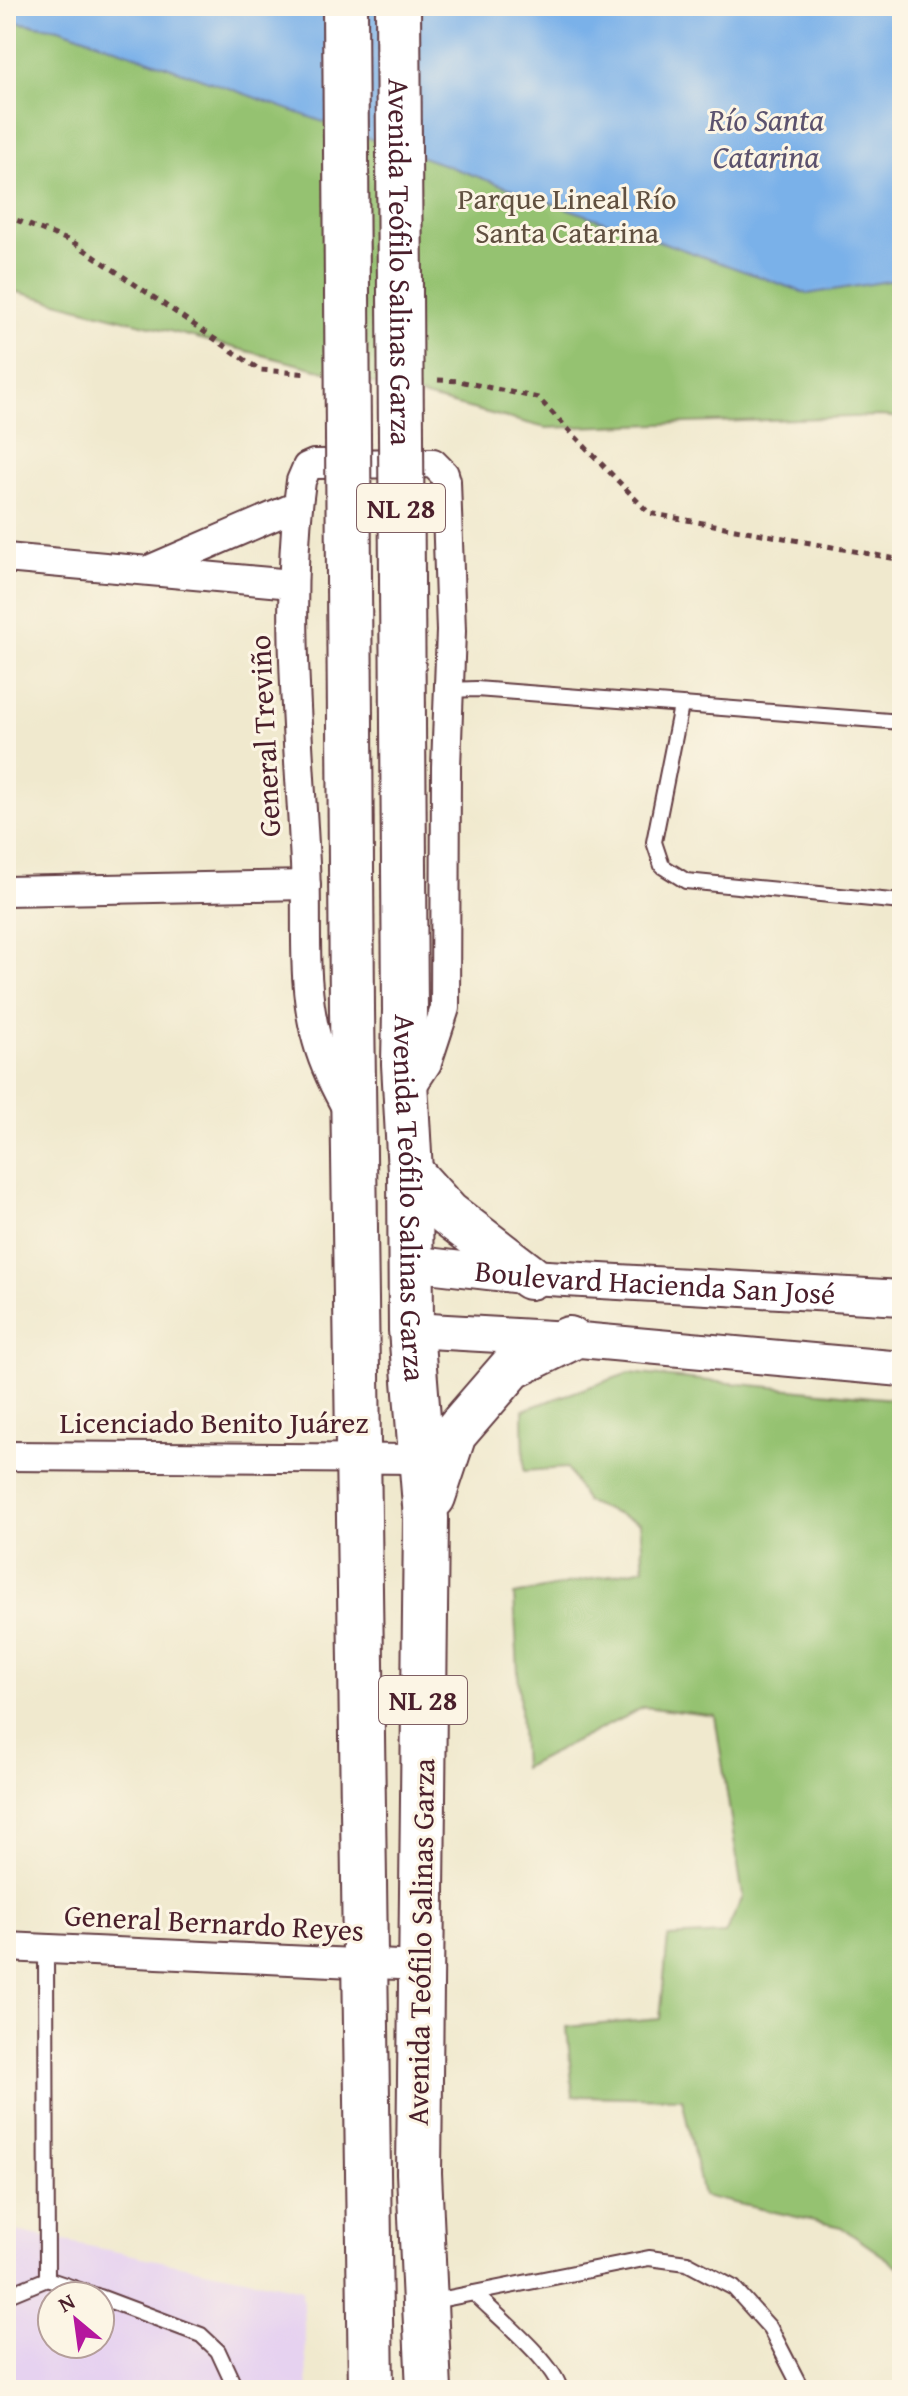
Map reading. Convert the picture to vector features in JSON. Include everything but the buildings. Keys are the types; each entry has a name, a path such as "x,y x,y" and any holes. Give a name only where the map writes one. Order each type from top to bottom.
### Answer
{"main road":[{"name":"Avenida Teófilo Salinas Garza","path":"345,6 353,1120 371,2390"},
{"name":"Avenida Teófilo Salinas Garza","path":"398,6 406,1095 411,1330 426,1518 419,2173 429,2390"},
{"path":"410,1172 448,1214 530,1277"},
{"path":"426,1518 454,1434 512,1367 569,1339"}],"street":[{"path":"146,571 299,494 307,467 314,464 433,463 444,474 451,631 445,1008 427,1063 406,1095"},
{"name":"General Treviño","path":"299,494 292,584 306,885 306,963 316,1039 330,1079 353,1120"},
{"path":"6,558 292,584"},
{"path":"6,891 306,885"},
{"name":"Boulevard Hacienda San José","path":"410,1263 530,1277 902,1298"},
{"name":"Boulevard Hacienda San José","path":"411,1330 569,1339 902,1369"},
{"name":"Licenciado Benito Juárez","path":"6,1456 422,1459"},
{"name":"General Bernardo Reyes","path":"6,1947 420,1966"}],"lane":[{"path":"449,690 476,689 902,722"},
{"path":"681,706 654,842 662,866 686,881 902,902"},
{"path":"46,1949 47,2279"},
{"path":"425,2302 649,2258 687,2263 734,2288 770,2328 802,2390"},
{"path":"6,2296 50,2280"},
{"path":"474,2293 541,2358 560,2390"},
{"path":"116,2302 201,2335 218,2351 236,2390"}],"path":[{"path":"6,216 73,242 260,370 311,375"},
{"path":"430,380 459,381 538,398 649,513 902,560"}],"shaded area":[{"path":"16,2231 302,2290 308,2390 6,2390 6,2236"}],"green space":[{"name":"Parque Lineal Río Santa Catarina","path":"6,6 902,6 902,418 880,416 546,428 6,289"},
{"path":"629,1373 902,1400 902,2269 841,2227 703,2196 682,2098 573,2096 567,2027 660,2019 668,1937 725,1934 743,1897 715,1716 644,1707 523,1768 514,1595 644,1568 640,1523 586,1502 567,1468 524,1471 523,1410"}],"water":[{"name":"Río Santa Catarina","path":"6,6 902,6 902,279 808,294 59,28 6,21"}]}
